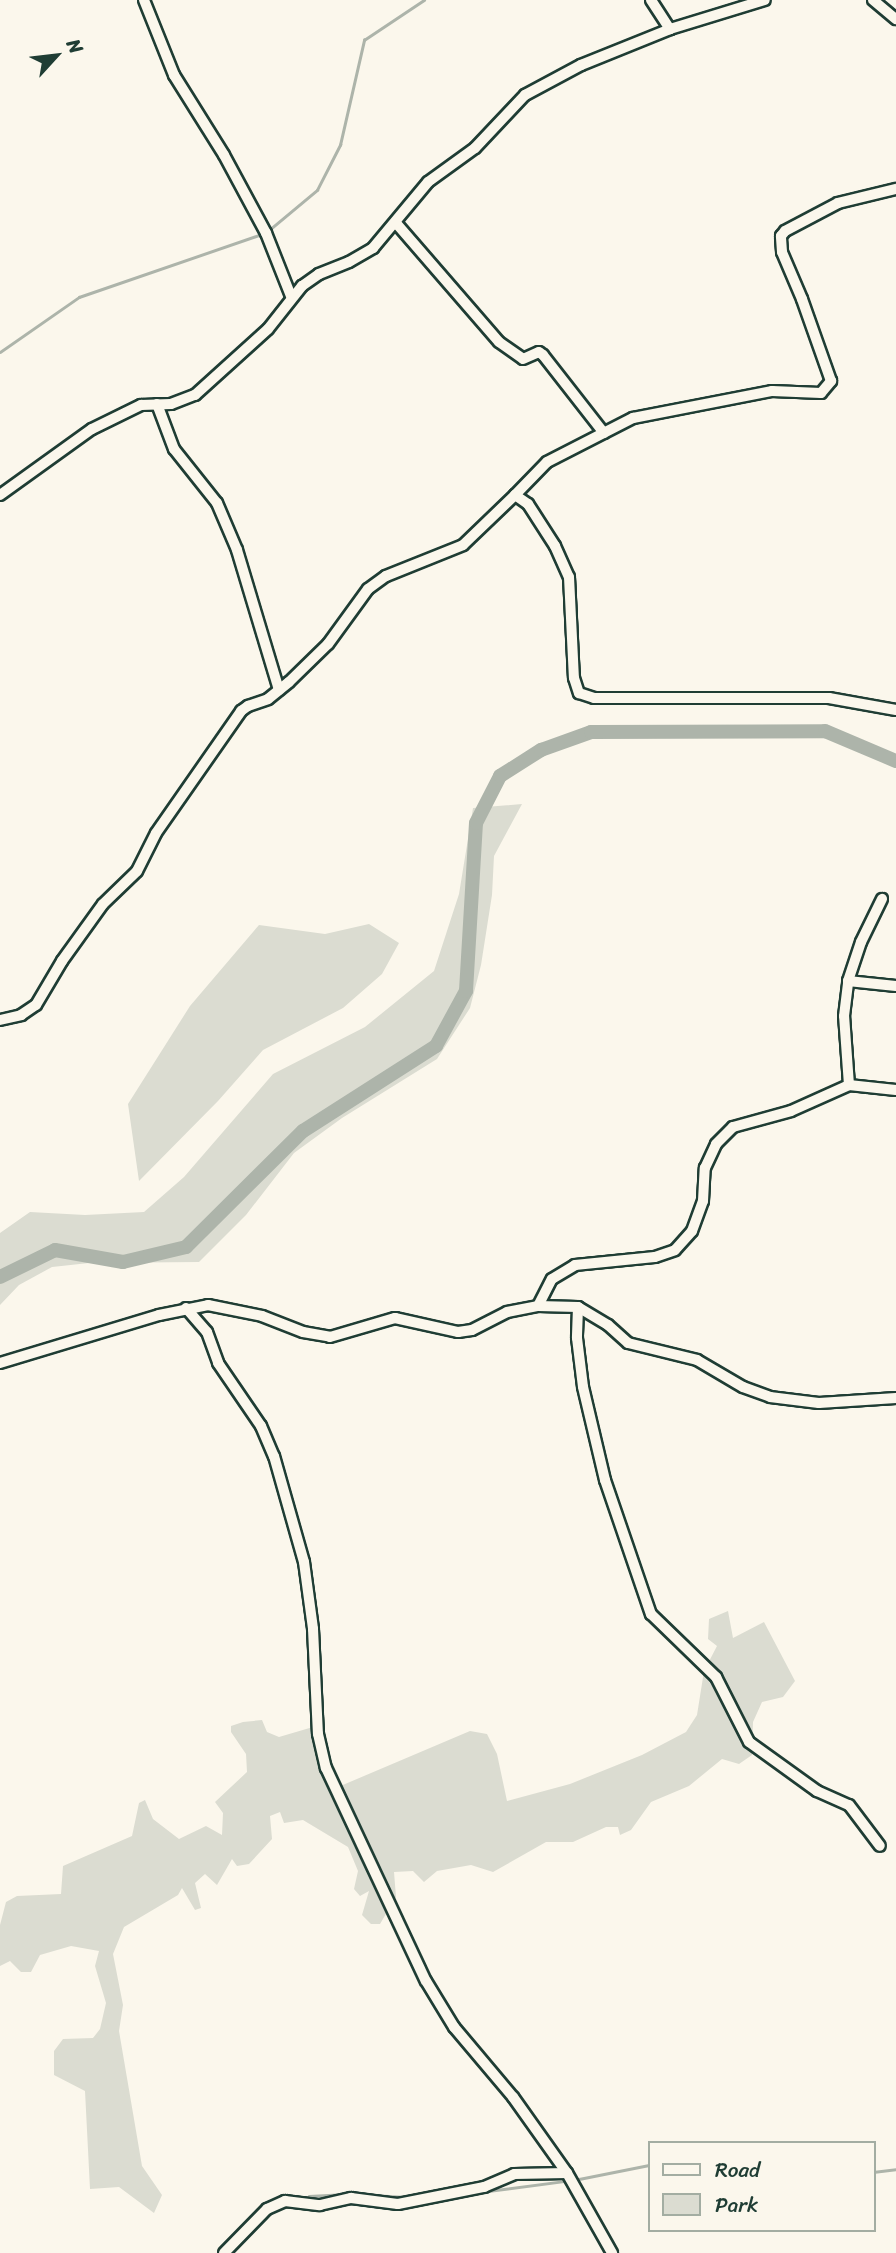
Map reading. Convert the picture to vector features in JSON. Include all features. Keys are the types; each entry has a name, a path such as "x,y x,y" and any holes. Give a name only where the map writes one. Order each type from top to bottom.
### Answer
{"street":[{"path":"144,0 174,75 224,155 266,233 291,296"},
{"path":"651,0 670,29"},
{"path":"0,495 92,429 141,405 171,404 195,396 268,329 291,296 320,274 362,256 396,223 428,182 475,148 525,94 582,65 670,29 765,0"},
{"path":"873,0 896,19"},
{"path":"0,1020 21,1015 36,1005 62,961 103,904 137,870 156,833 241,711 268,699 328,644 369,589 395,572 463,545 547,462 618,423 676,407 772,391 821,394 827,389 831,381 782,252 781,236 785,231 838,203 896,190"},
{"path":"396,223 499,342 523,359 539,352 543,355 604,433"},
{"path":"157,404 174,449 217,503 237,550 279,690"},
{"path":"515,495 528,504 555,546 569,577 574,678 579,693 594,698 829,698 896,710"},
{"path":"849,1085 844,1016 848,981 861,942 882,899"},
{"path":"848,981 896,986"},
{"path":"538,1306 552,1279 575,1265 655,1257 675,1250 692,1231 703,1200 705,1168 716,1144 733,1127 790,1111 849,1085 896,1090"},
{"path":"0,1363 186,1308 208,1305 262,1316 303,1332 330,1337 395,1318 458,1332 472,1330 507,1312 538,1306 578,1307 608,1325 628,1343 697,1360 735,1383 770,1397 819,1403 896,1398"},
{"path":"578,1307 577,1338 583,1387 605,1480 651,1614 716,1677 749,1742 817,1791 849,1805 880,1846"},
{"path":"186,1308 207,1332 218,1363 261,1426 274,1456 304,1562 313,1629 318,1734 326,1768 426,1981 454,2027 513,2097 567,2173 612,2253"},
{"path":"224,2253 267,2209 285,2201 320,2205 351,2197 407,2203 484,2187 514,2174 567,2173"}],"green space":[{"path":"522,804 494,856 492,895 481,965 470,1008 437,1059 342,1118 294,1153 246,1215 199,1262 89,1263 52,1267 19,1285 0,1305 0,1233 30,1212 85,1215 144,1212 184,1177 273,1074 365,1027 434,971 459,894 473,808"},
{"path":"369,924 399,943 382,974 343,1008 263,1050 218,1101 139,1181 128,1104 190,1006 259,925 325,934"},
{"path":"728,1611 733,1638 764,1622 795,1681 783,1697 762,1702 753,1722 752,1755 739,1764 722,1759 689,1786 651,1802 631,1830 620,1835 618,1827 606,1827 573,1842 546,1842 493,1872 471,1865 437,1871 424,1882 413,1871 394,1872 396,1897 380,1924 371,1924 362,1915 369,1891 360,1896 354,1889 358,1871 348,1847 303,1820 284,1823 280,1812 270,1816 272,1839 249,1864 237,1866 232,1859 217,1885 205,1874 195,1883 201,1908 195,1910 182,1888 178,1895 124,1927 113,1954 123,2005 119,2031 142,2166 162,2195 154,2213 119,2187 90,2189 85,2091 54,2075 54,2051 63,2039 93,2038 100,2029 106,2003 95,1966 99,1951 71,1946 40,1955 31,1972 21,1972 10,1961 0,1966 0,1925 6,1902 17,1896 61,1894 63,1866 132,1836 139,1803 145,1800 153,1819 179,1839 206,1826 222,1835 223,1813 215,1802 247,1772 246,1754 231,1732 231,1726 243,1722 262,1720 267,1732 279,1737 313,1727 331,1790 470,1731 487,1734 497,1754 507,1801 570,1784 642,1755 686,1732 697,1715 704,1671 717,1646 708,1639 709,1619"}],"waterway":[{"path":"268,231 317,190 340,145 364,40 424,0"},
{"path":"0,352 79,297 262,234"},
{"path":"0,1277 55,1250 123,1262 186,1247 303,1131 436,1046 466,991 476,823 500,776 541,750 591,732 825,731 896,761"},
{"path":"579,2179 648,2165"},
{"path":"875,2172 896,2169"},
{"path":"488,2191 565,2181"},
{"path":"354,2194 406,2197 465,2186"},
{"path":"309,2196 347,2194"}]}
